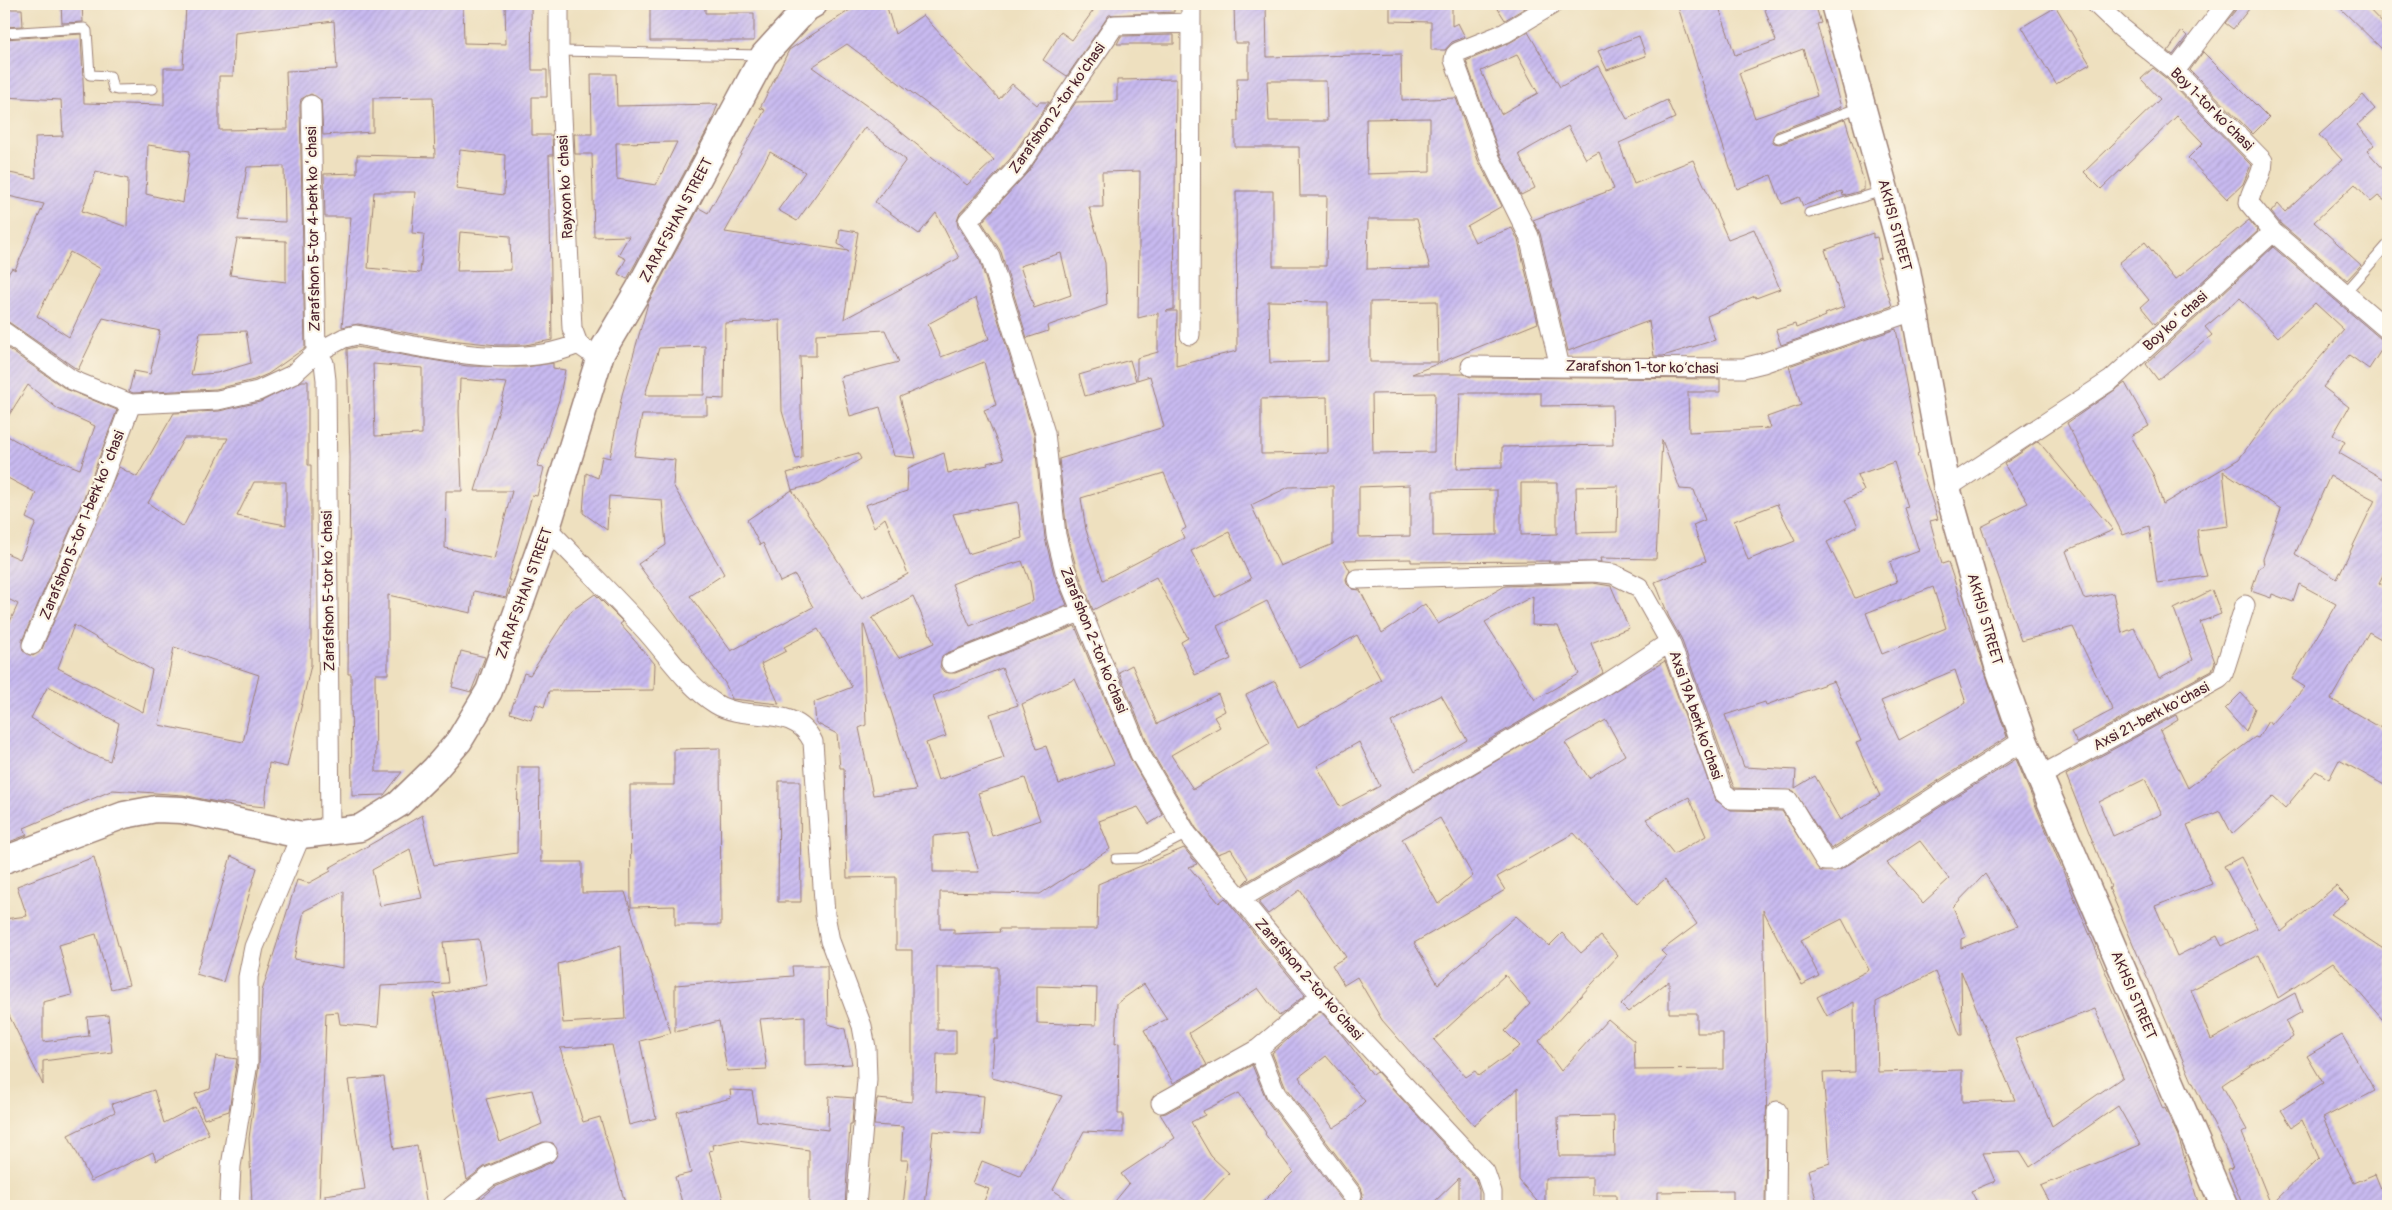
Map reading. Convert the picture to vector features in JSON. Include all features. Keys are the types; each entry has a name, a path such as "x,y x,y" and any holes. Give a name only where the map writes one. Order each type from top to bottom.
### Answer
{"street":[{"name":"Rayxon koʻchasi","path":"559,4 559,51 572,328 590,349"},
{"name":"ZARAFSHAN STREET","path":"4,860 124,816 156,809 182,810 301,835 360,828 399,804 435,769 459,742 489,690 547,528 590,349 639,290 764,56 807,8 814,4"},
{"path":"1190,335 1191,4"},
{"name":"Zarafshon 1-tor koʼchasi","path":"1553,4 1505,33 1458,52 1454,60 1489,156 1529,236 1560,367 1743,368 1763,364 1916,310"},
{"name":"AKHSI STREET","path":"1834,4 1916,310 1947,488 1998,666 2024,740 2224,1206"},
{"name":"Boy 1-tor koʼchasi","path":"2096,4 2176,71 2264,161 2264,172 2250,193 2249,203 2273,232"},
{"path":"2176,71 2226,4"},
{"name":"Zarafshon 2-tor koʼchasi","path":"1191,23 1115,25 1019,166 968,221 990,256 1045,433 1056,535 1065,570 1080,612 1140,754 1186,834 1320,996 1485,1172 1492,1192 1492,1206"},
{"name":"Zarafshon 5-tor 4-berk koʻchasi","path":"311,105 316,353"},
{"path":"2273,232 2388,330"},
{"name":"Boy koʻchasi","path":"1947,488 2112,380 2273,232"},
{"path":"4,332 72,380 131,404 218,400 258,391 292,375 316,353 344,338 356,335 496,357 549,354 590,349"},
{"name":"Zarafshon 5-tor koʻchasi","path":"316,353 324,363 326,380 330,832"},
{"path":"1471,366 1560,367"},
{"name":"Zarafshon 5-tor 1-berk koʻchasi","path":"32,645 94,502 131,404"},
{"path":"547,528 644,628 698,690 722,707 792,720 803,725 813,742 825,915 830,941 862,1026 866,1048 867,1080 856,1206"},
{"name":"Аxsi 19А berk koʼchasi","path":"1356,579 1593,572 1613,574 1639,587 1670,642 1723,792 1731,799 1788,800 1825,861 1834,861 2024,740"},
{"name":"Аxsi 21-berk koʼchasi","path":"2040,776 2220,679 2224,674 2245,605"},
{"path":"951,663 1080,612"},
{"path":"1240,898 1603,686 1670,642"},
{"path":"229,1206 231,1166 248,1063 248,977 254,947 301,835"},
{"path":"1161,1102 1258,1049 1320,996"},
{"path":"1258,1049 1276,1094 1352,1195"},
{"path":"1776,1206 1777,1111"},
{"path":"452,1206 489,1177 547,1152"}],"lane":[{"path":"4,33 84,28 87,31 90,74 108,74 113,89 117,90 153,89"},
{"path":"559,51 764,56"},
{"path":"1778,138 1862,106"},
{"path":"1809,213 1885,190"},
{"path":"2346,293 2388,244"},
{"path":"1116,859 1140,858 1186,834"}],"building":[{"path":"61,4 82,4 83,22 62,23"},
{"path":"186,4 463,4 464,43 506,44 505,4 531,4 532,70 547,70 547,97 532,97 532,135 552,135 553,155 549,155 552,340 525,345 497,345 441,339 358,324 342,327 351,217 325,217 324,174 357,173 357,155 435,157 433,97 373,98 373,132 323,135 321,100 311,94 301,99 305,348 268,374 254,380 216,389 133,393 129,391 134,371 150,374 160,331 103,318 78,370 10,323 4,321 4,280 12,268 15,270 44,204 4,195 4,172 36,178 35,137 63,136 61,100 4,97 4,39 81,34 84,103 164,105 164,68 183,68","holes":["334,21 337,69 286,71 288,129 219,130 219,76 233,76 235,33","148,145 190,151 183,203 146,194","460,150 505,155 504,195 456,189","284,166 285,222 238,220 247,167","96,171 128,179 127,227 82,211","374,192 415,192 412,233 424,234 420,273 368,268","460,232 510,236 511,270 457,271","237,239 286,241 286,282 230,275","70,252 101,269 69,337 37,316","246,331 251,363 217,373 191,375 200,333"]},
{"path":"650,4 705,4 705,13 754,13 754,41 650,41"},
{"path":"865,4 886,4 895,34 923,15 999,99 1012,84 1037,105 1039,102 1049,102 1010,159 960,213 957,221 958,227 980,261 1034,435 1045,538 1054,574 1067,605 947,653 942,656 940,667 944,672 955,673 1075,626 1130,758 1163,815 1149,824 1138,807 1099,821 1110,849 1040,894 940,892 940,929 954,929 954,934 1000,932 999,929 1097,929 1098,884 1184,848 1197,864 1189,867 1219,903 1225,898 1305,995 1279,1016 1258,988 1189,1033 1207,1065 1173,1083 1144,1030 1167,1019 1144,984 1117,1003 1115,1044 1119,1043 1118,1114 1123,1114 1123,1133 1084,1131 1053,1190 1077,1206 982,1206 989,1189 973,1183 982,1161 1020,1176 1062,1096 992,1078 994,1039 998,1039 998,967 937,967 937,1030 956,1030 956,1054 937,1054 936,1092 984,1096 981,1135 933,1131 925,1206 903,1206 908,1160 901,1160 903,1127 874,1125 877,1099 912,1102 912,950 896,950 896,877 847,878 844,768 840,768 837,734 816,723 814,702 852,687 818,629 784,647 786,651 761,664 779,704 732,699 725,683 638,564 666,545 662,500 609,496 607,530 583,513 586,473 598,478 602,456 610,458 622,395 648,303 699,208 708,213 765,110 760,108 789,50 853,8","holes":["847,44 951,122 994,160 967,185 881,116 812,67","865,127 906,160 875,202 919,234 936,213 959,258 844,319 858,232 840,229 838,244 849,251 725,232 770,152 805,172 778,210 797,221","976,298 989,339 941,357 928,324","780,320 782,411 796,459 802,458 800,356 816,356 816,334 885,330 899,362 840,377 850,416 880,407 894,456 916,458 900,397 984,362 996,405 984,410 1004,459 987,463 988,465 948,473 944,453 908,468 907,491 865,505 874,527 885,518 908,574 862,598 792,490 747,520 760,545 763,543 780,582 795,575 813,607 731,651 690,596 724,574 673,485 675,460 634,456 642,415 707,415 707,398 724,399 725,323","705,346 704,395 645,395 659,348","1018,502 1022,538 968,554 953,514","1022,561 1030,582 1033,601 970,626 952,584 974,575","913,596 934,643 899,658 872,618","863,625 916,790 873,795 859,728 866,725","1002,668 1018,705 990,714 1004,758 938,780 926,743 946,736 933,696","1075,679 1114,764 1059,784 1046,746 1037,749 1022,704","1025,778 1040,820 992,836 978,793","967,832 979,872 933,872 933,836","1037,986 1097,988 1096,1025 1037,1023"]},
{"path":"1098,4 1174,4 1174,12 1109,15 1067,76 1043,60 1061,32 1072,40"},
{"path":"1234,4 1266,4 1267,57 1401,54 1402,100 1456,98 1478,160 1502,206 1467,226 1475,242 1512,228 1518,240 1538,323 1412,374 1464,374 1471,377 1720,379 1720,392 1688,392 1689,432 1771,428 1767,417 1801,405 1789,366 1896,329 1919,453 1917,454 1938,519 1930,521 1942,564 1948,562 2007,737 1831,849 1794,791 1735,788 1681,638 1669,617 1655,582 1706,561 1693,525 1705,520 1694,490 1680,489 1662,440 1656,559 1600,558 1601,562 1411,562 1411,559 1344,560 1350,571 1346,579 1347,584 1352,589 1360,590 1382,633 1425,604 1438,624 1505,586 1593,583 1611,586 1629,628 1591,643 1603,673 1243,884 1249,878 1231,849 1218,854 1196,828 1150,749 1119,672 1132,665 1157,724 1218,694 1225,711 1214,717 1220,727 1171,755 1193,789 1270,744 1246,695 1275,681 1298,728 1381,680 1357,635 1300,668 1267,601 1217,626 1231,659 1195,675 1181,642 1188,638 1156,577 1093,610 1076,567 1067,533 1059,459 1164,427 1150,376 1137,380 1137,358 1158,352 1158,313 1138,318 1140,171 1102,172 1103,207 1089,207 1105,263 1107,305 1047,326 1048,331 1027,338 1001,252 982,222 1028,172 1076,102 1117,101 1117,80 1176,79 1174,309 1166,311 1177,311 1176,366 1237,351 1236,191 1273,191 1273,266 1326,266 1327,196 1300,196 1299,147 1235,147 1235,121 1238,121 1237,78 1248,78 1248,43 1235,43","holes":["1267,81 1326,81 1327,121 1269,121","1430,118 1430,172 1367,174 1366,119","1368,219 1417,219 1430,268 1367,269","1061,253 1071,295 1034,308 1020,266","1268,301 1328,302 1328,361 1270,363","1437,301 1438,362 1370,362 1370,302","1435,393 1434,452 1373,453 1372,394","1460,393 1541,393 1541,406 1612,405 1613,445 1502,447 1502,468 1457,469","1327,397 1328,453 1261,454 1261,399","1894,462 1908,507 1905,508 1919,551 1890,562 1897,582 1855,598 1827,542 1858,526 1845,500 1864,491 1857,475","1164,473 1186,528 1181,531 1184,538 1103,580 1086,530 1081,498","1521,483 1557,483 1557,534 1521,535","1410,485 1410,536 1359,537 1359,487","1333,486 1333,544 1280,566 1251,505 1289,487","1618,486 1617,532 1577,533 1576,487","1497,490 1497,535 1433,536 1433,491","1777,504 1795,541 1748,560 1734,521","1229,532 1251,579 1215,597 1191,551","1933,587 1946,628 1882,654 1866,613","1533,596 1532,625 1558,626 1579,674 1535,700 1485,622","1955,670 1966,703 1899,740 1881,701","1834,681 1861,741 1856,743 1880,796 1840,820 1815,776 1795,788 1796,770 1744,767 1725,715 1765,702 1766,705","1441,695 1467,740 1415,771 1391,722","1359,742 1380,786 1340,807 1317,766"]},
{"path":"1390,4 1452,4 1452,26 1458,23 1465,37 1452,42 1445,50 1431,50 1431,22 1390,21"},
{"path":"1495,4 1532,4 1505,20"},
{"path":"1677,4 1718,4 1735,55 1776,41 1763,4 1815,4 1821,23 1817,24 1841,107 1776,132 1772,140 1774,143 1780,144 1845,119 1864,182 1864,190 1843,196 1842,191 1803,206 1799,197 1782,204 1771,175 1737,189","holes":["1803,49 1817,96 1755,118 1739,73"]},
{"path":"2237,4 2253,4 2233,29 2225,23 2235,11"},
{"path":"2336,4 2364,4 2388,29 2388,55"},
{"path":"2056,7 2090,64 2056,84 2022,27"},
{"path":"4,9 22,9 23,26 4,27"},
{"path":"2182,31 2187,36 2173,55 2168,51"},
{"path":"1528,32 1560,87 1598,66 1627,119 1667,100 1675,118 1619,143 1634,184 1693,160 1728,239 1754,229 1780,289 1756,298 1755,296 1707,316 1715,340 1663,356 1654,356 1649,321 1568,351 1540,233 1533,220 1614,189 1599,152 1586,159 1568,126 1519,154 1535,188 1521,195 1499,152 1466,61 1509,43","holes":["1517,55 1538,93 1501,114 1481,71"]},
{"path":"1174,35 1174,44 1117,44 1121,36"},
{"path":"1639,36 1646,56 1607,70 1598,51"},
{"path":"2203,52 2269,118 2253,134 2190,70"},
{"path":"2153,68 2167,79 2251,165 2243,184 2227,199 2188,158 2203,143 2177,116 2101,189 2084,172 2160,99 2141,79"},
{"path":"591,74 616,74 617,106 718,104 711,123 627,279 618,274 626,259 618,255 629,236 594,237 592,154 575,154 574,134 592,134","holes":["677,142 656,185 617,179 616,143"]},
{"path":"2363,95 2375,109 2357,125 2374,145 2367,151 2388,174 2388,203 2378,196 2371,202 2355,184 2314,222 2361,265 2347,280 2281,224 2271,212 2278,204 2285,212 2342,160 2319,135"},
{"path":"2249,220 2258,231 2155,324 2141,307 2149,300 2119,263 2145,242 2175,280"},
{"path":"1873,233 1873,238 1877,237 1881,258 1877,259 1892,306 1781,345 1776,330 1795,324 1796,328 1844,307 1825,250"},
{"path":"2273,247 2381,339 2387,341 2369,369 2349,355 2323,387 2349,407 2333,435 2345,442 2339,453 2385,480 2388,473 2388,565 2379,583 2388,588 2388,643 2369,632 2331,699 2388,732 2388,787 2339,760 2329,779 2316,771 2285,808 2273,797 2232,834 2220,811 2187,825 2212,884 2155,906 2177,956 2217,936 2222,946 2257,928 2224,866 2241,857 2281,932 2336,886 2349,899 2330,914 2388,952 2388,1026 2333,962 2278,998 2259,955 2191,990 2211,1040 2295,993 2302,1012 2286,1021 2293,1037 2222,1085 2247,1130 2242,1133 2271,1205 2319,1158 2302,1120 2292,1127 2281,1110 2323,1083 2307,1056 2342,1035 2375,1091 2323,1118 2354,1183 2375,1174 2388,1206 2243,1206 2228,1169 2233,1168 2223,1143 2191,1079 2109,888 2111,887 2066,775 2176,715 2178,720 2160,731 2188,788 2255,737 2258,738 2268,721 2271,725 2305,687 2292,679 2336,604 2299,584 2293,602 2272,594 2271,598 2251,591 2259,568 2264,565 2263,559 2281,509 2223,471 2229,526 2197,530 2200,553 2207,576 2157,583 2149,526 2123,535 2067,423 2125,383 2149,426 2131,436 2153,474 2163,504 2239,459 2273,412 2344,330 2315,303 2278,337 2240,298 2205,327 2212,335 2158,380 2146,364","holes":["2330,476 2375,500 2337,579 2295,554","2145,779 2162,814 2113,836 2099,802"]},
{"path":"4,346 66,389 117,410 84,498 22,641 23,651 33,656 42,649 119,467 137,477 174,413 219,411 260,402 302,381 308,381 308,465 311,465 311,665 287,767 269,763 265,807 217,802 183,795 113,790 24,828 27,835 4,844 4,635 18,604 4,597 4,552 20,559 36,523 26,518 36,493 4,476 4,434 36,452 80,469 95,426 58,409 28,385 4,423","holes":["184,438 228,438 183,527 148,503","254,482 286,482 286,525 237,516","74,625 152,670 143,712 58,668","174,647 259,675 243,742 159,725","48,686 119,723 110,761 88,753 31,718"]},
{"path":"356,347 467,366 526,367 553,363 553,368 565,370 559,400 537,467 544,468 537,496 532,495 508,580 510,580 506,598 474,591 471,613 388,595 388,674 375,674 376,772 402,772 384,795 352,796 351,674 348,674 350,457 347,349","holes":["373,364 422,368 422,434 375,436","460,379 507,383 475,491 512,491 494,559 445,548 446,491 462,491 459,411"]},
{"path":"1130,360 1136,381 1085,396 1079,375"},
{"path":"2038,441 2113,530 2066,551 2084,599 2113,593 2122,633 2134,628 2159,678 2193,660 2174,609 2212,590 2221,614 2200,622 2215,662 2212,670 2077,743 2071,732 2113,710 2073,627 2021,641 1981,527 2028,503 2004,464"},
{"path":"858,453 861,459 820,483 792,490 787,473"},
{"path":"595,594 623,622 620,624 655,664 654,690 549,691 544,707 536,704 531,720 510,713 524,673 530,675 571,611"},
{"path":"461,651 485,657 471,692 452,687"},
{"path":"1665,661 1715,800 1731,810 1782,811 1820,871 1840,870 2016,759 2163,1109 2165,1108 2178,1136 2198,1202 2186,1206 2052,1206 2041,1186 2140,1145 2118,1106 2030,1167 2020,1151 1983,1153 1995,1181 1971,1191 1979,1206 1818,1206 1808,1170 1830,1163 1823,1073 1855,1072 1854,1002 1827,1016 1817,997 1869,970 1842,919 1801,940 1819,976 1802,985 1763,910 1767,1069 1765,1206 1733,1206 1733,1191 1657,1192 1657,1206 1616,1206 1616,1195 1593,1195 1593,1177 1545,1178 1545,1206 1541,1206 1519,1180 1518,1088 1474,1125 1382,1020 1357,977 1344,985 1332,965 1346,957 1300,890 1268,914 1258,902","holes":["1606,720 1625,755 1589,778 1565,743","1689,797 1706,836 1674,854 1646,819","1440,818 1473,876 1438,904 1402,839","1574,833 1637,904 1665,879 1697,924 1661,951 1666,956 1621,1005 1628,1012 1669,981 1669,1013 1697,1013 1697,1033 1723,1033 1723,1069 1635,1070 1634,1041 1608,1019 1561,1071 1539,1041 1618,956 1601,936 1581,953 1562,933 1549,946 1516,916 1438,984 1414,943 1505,890 1497,877","1920,841 1949,879 1923,903 1887,863","1985,874 2018,926 1961,948 1961,939 1966,937 1953,907","1961,971 2015,1100 1962,1102 1962,1070 1878,1072 1876,1002 1935,972 1960,1035 1962,1035","1505,975 1530,1004 1505,1031 1520,1046 1479,1076 1475,1071 1466,1077 1434,1040","2095,1009 2123,1077 2052,1126 2015,1039","1614,1116 1615,1156 1559,1156 1558,1117"]},
{"path":"2241,693 2255,708 2246,732 2225,709"},
{"path":"720,748 721,925 675,925 675,906 631,907 630,785 674,785 674,749"},
{"path":"518,767 540,767 539,850 541,850 541,862 582,862 582,893 625,892 671,1033 640,1041 656,1118 629,1125 612,1045 560,1048 583,1122 600,1117 626,1206 472,1206 495,1187 552,1162 558,1153 553,1143 543,1142 484,1167 467,1180 434,994 487,985 479,939 443,942 448,983 381,986 378,1027 340,1024 338,1012 326,1013 319,1206 252,1206 249,1138 259,1065 262,991 297,880 309,883 331,871 329,868 422,815 434,865 517,853","holes":["410,849 422,898 380,906 372,870","344,891 343,968 294,959 304,911","621,946 625,1019 563,1023 558,964","532,1090 542,1124 500,1142 486,1099"]},
{"path":"779,781 800,781 801,902 778,902"},
{"path":"231,856 257,868 223,982 196,974"},
{"path":"94,857 129,985 111,989 96,934 59,945 72,995 43,1002 43,1042 89,1036 87,1017 108,1015 112,1052 43,1061 43,1085 4,1005 4,919 27,916 17,886"},
{"path":"792,966 827,966 828,1024 845,1029 852,1064 805,1066 805,1016 760,1019 767,1069 727,1071 719,1021 675,1032 675,985 793,976"},
{"path":"1320,1011 1342,1035 1373,1075 1377,1072 1475,1178 1479,1190 1479,1206 1459,1206 1459,1178 1430,1206 1353,1206 1359,1204 1363,1194 1361,1188 1286,1088 1272,1053","holes":["1326,1056 1365,1101 1350,1117 1333,1128 1299,1077"]},
{"path":"216,1056 237,1059 229,1111 204,1119 195,1094 210,1089"},
{"path":"1252,1065 1267,1101 1343,1202 1353,1206 1259,1206 1293,1172 1265,1134 1239,1093 1203,1111 1205,1115 1191,1122 1211,1156 1229,1173 1198,1206 1111,1206 1129,1184 1121,1174 1175,1138 1160,1114 1166,1113"},
{"path":"384,1077 394,1149 417,1145 427,1206 326,1206 325,1195 365,1189 348,1080"},
{"path":"154,1090 164,1123 195,1107 209,1134 156,1161 153,1152 91,1181 68,1135 115,1112 112,1104"},
{"path":"730,1090 752,1091 757,1121 828,1130 829,1096 854,1098 852,1124 850,1124 845,1206 809,1206 809,1150 738,1140 712,1145 713,1150 709,1151 725,1206 683,1206 675,1177 691,1173 677,1112 731,1098"}]}
